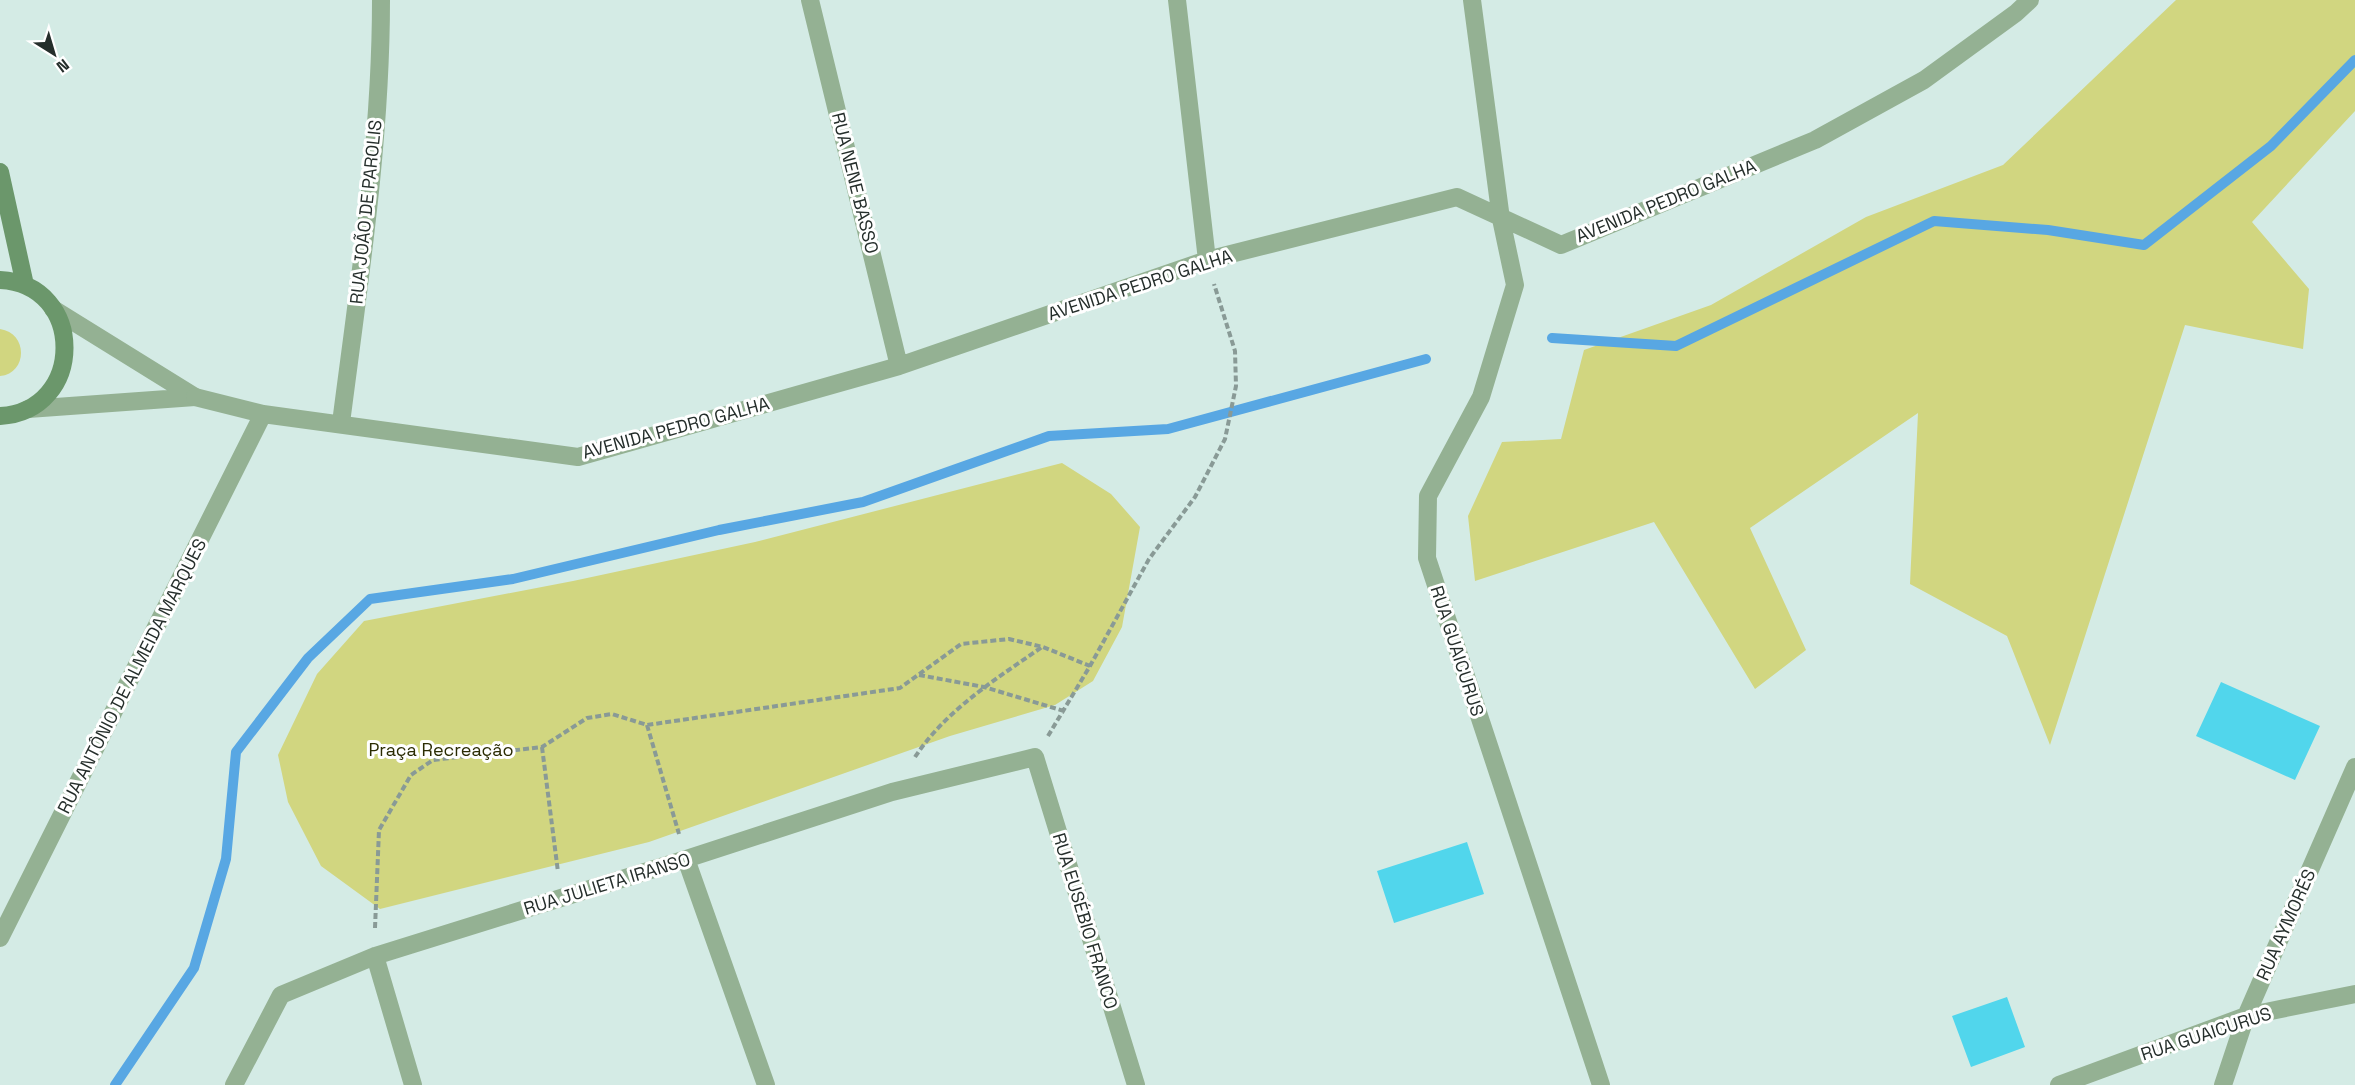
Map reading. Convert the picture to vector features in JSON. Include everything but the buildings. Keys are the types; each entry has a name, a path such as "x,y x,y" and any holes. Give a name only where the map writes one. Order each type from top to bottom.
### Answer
{"street":[{"name":"RUA JOÃO DE PAROLIS","path":"341,423 368,213 381,42 381,0"},
{"name":"RUA NENE BASSO","path":"810,0 900,366"},
{"path":"1178,0 1207,260"},
{"name":"RUA GUAICURUS","path":"1472,0 1501,219 1515,285 1481,397 1428,496 1426,558 1601,1085"},
{"name":"AVENIDA PEDRO GALHA","path":"53,309 195,397 263,414 578,457 900,366 1207,260 1457,197 1561,245 1804,145 1924,80 2016,13 2030,0"},
{"path":"0,172 25,285"},
{"path":"0,280 10,280 36,291 53,309 65,336 63,365 50,391 28,410 0,416"},
{"name":"AVENIDA PEDRO GALHA","path":"28,410 195,397"},
{"name":"RUA ANTÔNIO DE ALMEIDA MARQUES","path":"0,939 263,414"},
{"name":"RUA JULIETA IRANSO","path":"234,1085 281,995 375,956 892,792 1035,757"},
{"name":"RUA EUSÉBIO FRANCO","path":"1035,757 1136,1085"},
{"name":"RUA AYMORÉS","path":"2223,1085 2246,1017 2355,767"},
{"path":"686,859 766,1085"},
{"path":"375,956 413,1085"},
{"name":"RUA GUAICURUS","path":"2059,1085 2246,1017 2355,994"}],"path":[{"path":"1035,757 1090,666 1149,559 1195,497 1225,439 1236,386 1235,351 1207,260"},
{"path":"375,956 379,830 396,796 411,776 433,760 542,747 587,718 612,714 647,725 900,688 961,644 1009,639 1043,647 1090,666"},
{"path":"892,792 928,737 984,687 1043,647"},
{"path":"919,675 984,687 1064,711"},
{"path":"647,725 686,859"},
{"path":"542,747 562,898"}],"green space":[{"path":"2176,0 2355,0 2355,111 2252,222 2309,289 2303,349 2185,325 2050,745 2007,636 1910,584 1918,413 1750,528 1806,650 1755,689 1654,522 1475,581 1468,516 1502,442 1561,439 1584,350 1711,305 1866,217 2003,165"},
{"path":"0,329 16,338 21,353 16,368 0,376"},
{"name":"Praça Recreação","path":"1062,463 1111,494 1140,527 1122,627 1093,681 1055,705 950,736 649,842 380,909 321,866 288,802 278,755 317,674 364,621 573,581 755,542"}],"waterway":[{"path":"1552,338 1676,346 1934,221 2048,230 2144,245 2271,146 2355,60"},
{"path":"115,1085 194,968 226,859 236,752 308,658 370,599 513,579 719,530 863,502 1049,436 1168,429 1426,359"}]}
